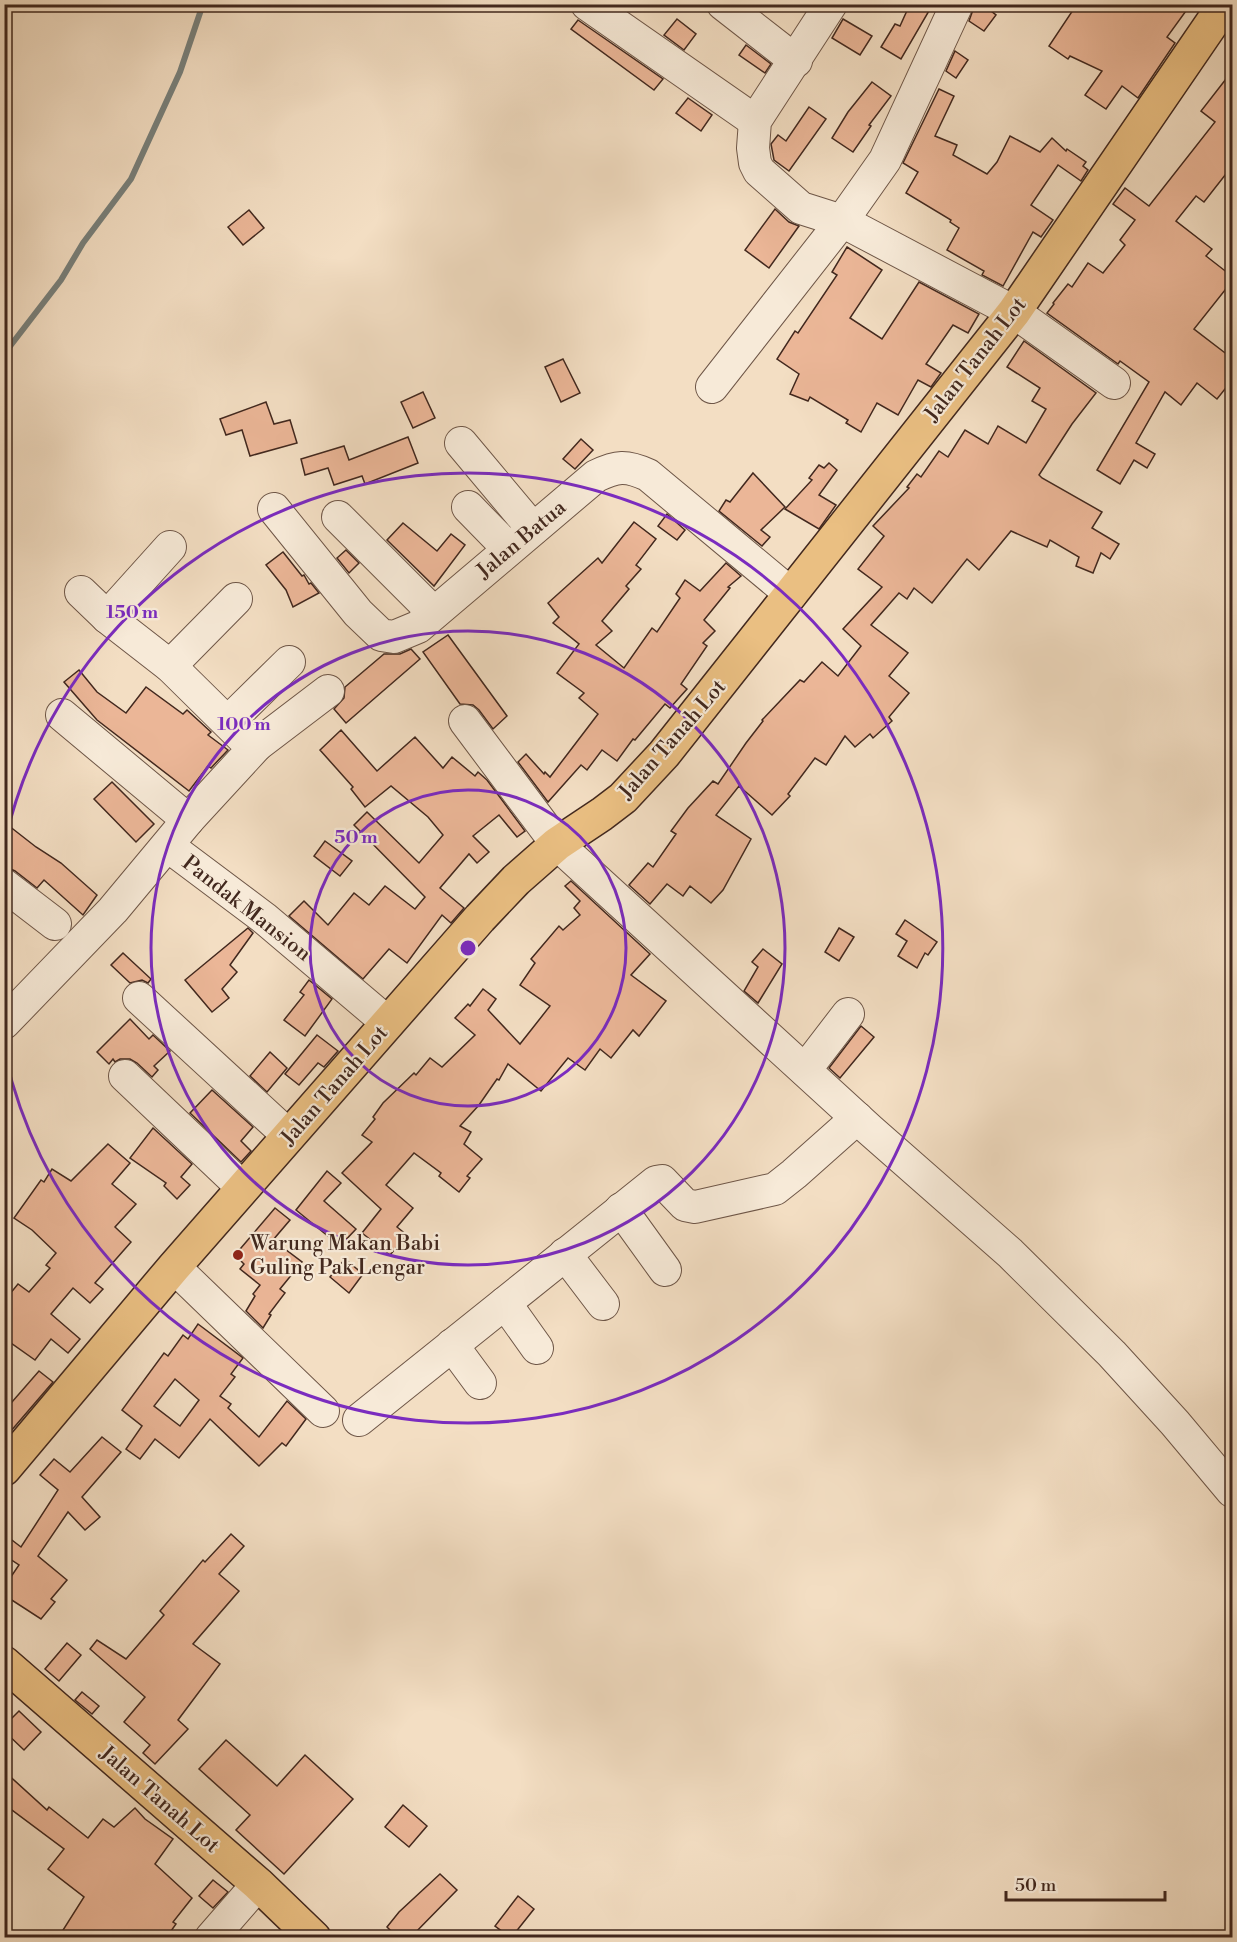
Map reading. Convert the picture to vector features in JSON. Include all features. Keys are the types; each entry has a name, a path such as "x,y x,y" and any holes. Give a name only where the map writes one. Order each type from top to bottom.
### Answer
{"main road":[{"name":"Jalan Tanah Lot","path":"4,1469 174,1266 508,888 557,844 602,814 636,785 664,754 1014,312 1225,4"},
{"name":"Jalan Tanah Lot","path":"4,1663 258,1884 314,1938"}],"street":[{"path":"587,4 755,121"},
{"path":"723,4 796,61"},
{"path":"831,4 755,121 753,148 755,163 759,171 801,208 842,221 1014,312 1114,383"},
{"path":"712,387 842,221 885,160 957,4"},
{"path":"461,443 533,529"},
{"name":"Jalan Batua","path":"274,509 358,614 381,635 394,637 418,627 596,476 622,467 632,468 648,475 791,594"},
{"path":"468,507 510,549"},
{"path":"338,517 434,613"},
{"path":"107,617 170,547"},
{"path":"81,592 107,617 170,666 241,736 257,745"},
{"path":"170,666 236,600"},
{"path":"228,722 289,662"},
{"name":"Pandak Mansion","path":"328,691 257,745 188,820 168,846 264,918 388,1023"},
{"path":"62,715 188,820"},
{"path":"465,721 557,844 857,1118 1010,1253 1104,1346 1175,1423 1233,1491"},
{"path":"4,1023 113,910 168,846"},
{"path":"4,885 55,924"},
{"path":"139,998 289,1136"},
{"path":"805,1070 848,1014"},
{"path":"125,1076 243,1188"},
{"path":"359,1420 659,1181 685,1205 695,1207 768,1192 794,1174 857,1118"},
{"path":"621,1209 665,1270"},
{"path":"565,1254 603,1304"},
{"path":"174,1266 323,1411"},
{"path":"504,1303 537,1347"},
{"path":"452,1345 480,1383"},
{"path":"211,1938 258,1884"}],"building":[{"path":"910,4 933,4 901,59 881,47 895,24 900,26"},
{"path":"975,4 982,4 996,15 984,31 969,21"},
{"path":"1077,4 1191,4 1167,37 1175,43 1138,98 1122,86 1106,109 1085,95 1102,71 1070,56 1068,59 1049,46"},
{"path":"677,19 696,34 684,50 664,35"},
{"path":"843,19 872,36 860,55 832,38"},
{"path":"578,20 663,79 654,90 571,29"},
{"path":"746,45 771,64 765,73 739,55"},
{"path":"955,51 968,60 956,78 946,71"},
{"path":"1233,70 1233,165 1204,202 1196,196 1176,221 1212,249 1206,256 1233,277 1233,280 1194,329 1233,359 1233,379 1217,399 1197,383 1181,405 1165,392 1136,443 1155,454 1147,468 1134,460 1120,484 1097,470 1149,382 1120,361 1118,364 1047,313 1068,284 1072,287 1088,263 1103,273 1125,245 1120,240 1135,220 1113,204 1125,188 1149,206 1215,122 1201,111"},
{"path":"872,82 891,96 869,125 871,126 853,152 832,138 848,112"},
{"path":"939,89 954,96 935,136 957,145 953,155 987,174 997,162 1010,136 1040,152 1052,138 1066,151 1067,149 1086,162 1083,166 1088,170 1081,181 1058,165 1031,205 1053,220 1041,237 1033,232 1003,286 982,275 984,271 947,250 959,228 950,222 951,220 906,193 918,172 903,163"},
{"path":"688,98 712,115 701,131 676,113"},
{"path":"809,107 826,119 789,171 774,160 771,144 778,135 786,141"},
{"path":"775,209 789,222 799,226 769,268 745,250"},
{"path":"249,210 264,228 243,245 228,227"},
{"path":"847,247 882,270 850,318 882,339 919,282 979,314 968,333 953,325 926,364 941,373 931,387 918,380 898,415 877,403 861,432 846,423 848,420 810,397 808,401 790,394 799,374 777,359 795,331 798,333 837,275 832,272"},
{"path":"1024,341 1096,393 1072,424 1039,475 1102,512 1092,528 1119,544 1110,559 1101,553 1093,573 1076,566 1079,557 1050,540 1047,547 1011,531 979,570 967,559 932,603 914,588 907,599 899,593 871,625 908,653 889,676 909,693 889,717 892,721 873,738 870,734 855,747 845,736 826,765 815,758 788,794 790,796 772,815 739,786 716,815 751,839 723,890 711,903 690,886 683,896 667,884 650,904 629,885 648,863 653,867 676,834 671,831 688,808 713,781 718,784 762,720 800,680 804,682 822,662 838,676 861,646 843,629 882,587 858,569 884,536 873,526 909,488 907,487 917,474 921,477 939,451 948,457 965,430 988,444 998,426 1026,443 1046,409 1032,401 1040,388 1007,367"},
{"path":"563,359 580,393 561,402 545,367"},
{"path":"423,392 435,418 413,428 401,402"},
{"path":"266,402 274,424 290,420 297,443 250,456 242,430 226,435 220,419"},
{"path":"408,437 418,463 365,484 362,476 334,485 328,468 305,475 301,459 344,446 349,460"},
{"path":"581,439 593,450 575,469 563,459"},
{"path":"829,463 837,470 819,495 836,505 819,529 785,509 812,480 809,478 819,465 824,468"},
{"path":"753,473 785,507 761,530 770,537 762,546 719,511 726,500 730,502"},
{"path":"667,514 685,530 677,540 658,526"},
{"path":"634,522 656,539 636,565 641,569 626,586 629,589 602,621 612,631 596,645 624,668 652,628 657,632 680,598 676,594 685,580 700,591 726,563 741,576 728,587 730,588 704,620 715,631 703,643 707,646 681,684 687,689 670,708 665,704 635,740 633,739 617,761 602,750 587,770 581,765 548,802 518,762 526,754 544,774 545,772 550,777 598,714 579,698 584,693 557,673 579,644 553,623 559,617 548,603 598,558 602,563"},
{"path":"403,523 437,551 451,534 465,545 434,586 387,540"},
{"path":"346,550 359,563 349,573 337,558"},
{"path":"283,552 319,593 293,607 286,590 266,565"},
{"path":"448,635 507,716 493,729 473,705 460,704 423,652"},
{"path":"411,649 420,659 346,723 334,709 344,698 345,687 384,654 400,654"},
{"path":"79,670 97,692 126,713 146,687 183,714 187,710 211,732 208,735 228,750 211,768 208,766 189,791 97,720 64,682"},
{"path":"341,730 377,771 415,737 443,768 452,757 475,776 478,772 487,780 525,831 517,837 499,815 473,836 489,852 477,863 469,854 440,888 464,908 451,923 442,915 407,963 389,949 363,979 289,916 304,901 328,925 354,893 369,905 385,886 415,909 425,897 354,825 367,812 419,863 443,835 428,817 391,786 365,807 351,789 353,787 320,750"},
{"path":"112,782 154,824 136,842 94,799"},
{"path":"4,822 61,863 97,895 83,915 44,880 37,888 15,871 4,866"},
{"path":"325,841 352,861 340,876 314,856"},
{"path":"571,881 650,954 631,975 666,1001 639,1036 633,1030 611,1058 600,1049 585,1070 568,1058 541,1091 508,1064 499,1080 497,1079 479,1105 460,1126 471,1132 464,1144 482,1159 467,1176 470,1178 459,1192 439,1176 441,1173 414,1153 386,1185 413,1208 397,1227 407,1235 390,1255 362,1233 381,1209 342,1173 372,1142 362,1135 375,1119 373,1117 383,1103 414,1073 416,1075 430,1058 442,1067 475,1035 455,1018 468,1004 470,1006 483,989 496,999 488,1010 520,1044 550,1006 520,985 535,963 531,959 559,926 563,930 580,915 574,908 580,901 565,886"},
{"path":"905,920 937,942 928,955 925,953 917,968 898,956 907,941 896,934"},
{"path":"248,928 253,933 230,965 237,972 222,989 229,998 212,1012 185,980"},
{"path":"839,928 854,937 839,961 825,952"},
{"path":"763,949 782,964 758,1003 744,991 758,967 752,962"},
{"path":"123,953 151,979 148,983 142,980 130,983 111,965"},
{"path":"309,980 332,999 305,1036 284,1020 304,995 300,992"},
{"path":"130,1019 149,1039 153,1035 170,1051 154,1066 158,1070 152,1077 130,1059 120,1059 115,1062 113,1059 109,1064 97,1052"},
{"path":"861,1026 874,1037 840,1078 829,1068"},
{"path":"317,1035 338,1051 324,1067 318,1063 299,1085 285,1074"},
{"path":"270,1052 287,1068 267,1092 250,1076"},
{"path":"212,1090 253,1127 241,1141 251,1151 241,1162 190,1113"},
{"path":"153,1128 192,1164 181,1177 190,1185 177,1199 164,1186 166,1183 130,1158"},
{"path":"108,1144 130,1163 112,1184 136,1204 115,1227 131,1242 95,1283 103,1289 90,1303 73,1288 51,1314 80,1339 68,1353 51,1339 35,1360 4,1338 4,1301 18,1284 29,1292 50,1268 46,1265 56,1253 32,1230 14,1218 41,1180 44,1182 52,1169 71,1181"},
{"path":"327,1171 341,1183 324,1201 356,1229 340,1246 296,1210"},
{"path":"275,1208 290,1220 273,1240 302,1262 280,1289 285,1293 269,1314 271,1315 263,1328 246,1311 255,1296 253,1294 260,1285 240,1269 244,1264 235,1255"},
{"path":"345,1259 363,1274 349,1293 330,1277"},
{"path":"198,1324 243,1358 231,1374 235,1377 220,1396 231,1404 228,1408 259,1437 287,1401 306,1419 286,1446 282,1443 259,1466 210,1419 179,1458 155,1439 140,1459 126,1449 142,1426 122,1410 164,1353 168,1356 183,1335 188,1339","holes":["175,1379 199,1400 180,1426 154,1406"]},
{"path":"39,1371 53,1382 4,1439 4,1396 12,1402"},
{"path":"102,1437 121,1452 82,1497 100,1517 85,1530 68,1512 38,1556 67,1580 51,1599 55,1602 41,1619 4,1595 4,1587 19,1565 4,1555 4,1534 21,1547 58,1490 40,1475 54,1459 70,1472"},
{"path":"231,1534 244,1546 219,1574 239,1591 193,1644 220,1664 178,1720 188,1729 155,1764 143,1753 150,1745 124,1722 145,1697 90,1649 97,1640 126,1659 164,1615 160,1611 203,1560 205,1562"},
{"path":"67,1643 81,1655 59,1681 45,1669"},
{"path":"82,1692 99,1706 92,1714 75,1700"},
{"path":"19,1711 41,1732 24,1750 4,1731 4,1726"},
{"path":"226,1740 277,1786 305,1755 353,1799 284,1874 236,1830 250,1815 199,1769"},
{"path":"4,1771 47,1810 49,1807 88,1838 103,1819 114,1827 135,1808 145,1819 173,1839 155,1864 192,1898 173,1922 176,1924 166,1938 58,1938 84,1897 48,1869 64,1849 4,1804"},
{"path":"403,1805 427,1826 409,1847 385,1827"},
{"path":"440,1874 457,1890 410,1938 398,1938 387,1927 399,1912"},
{"path":"213,1880 228,1892 213,1908 199,1896"},
{"path":"518,1896 534,1909 511,1938 495,1926"}],"waterway":[{"path":"4,354 61,280 83,243 131,179 180,72 203,4"}],"place":[{"name":"Warung Makan Babi Guling Pak Lengar","path":"238,1255"}]}
